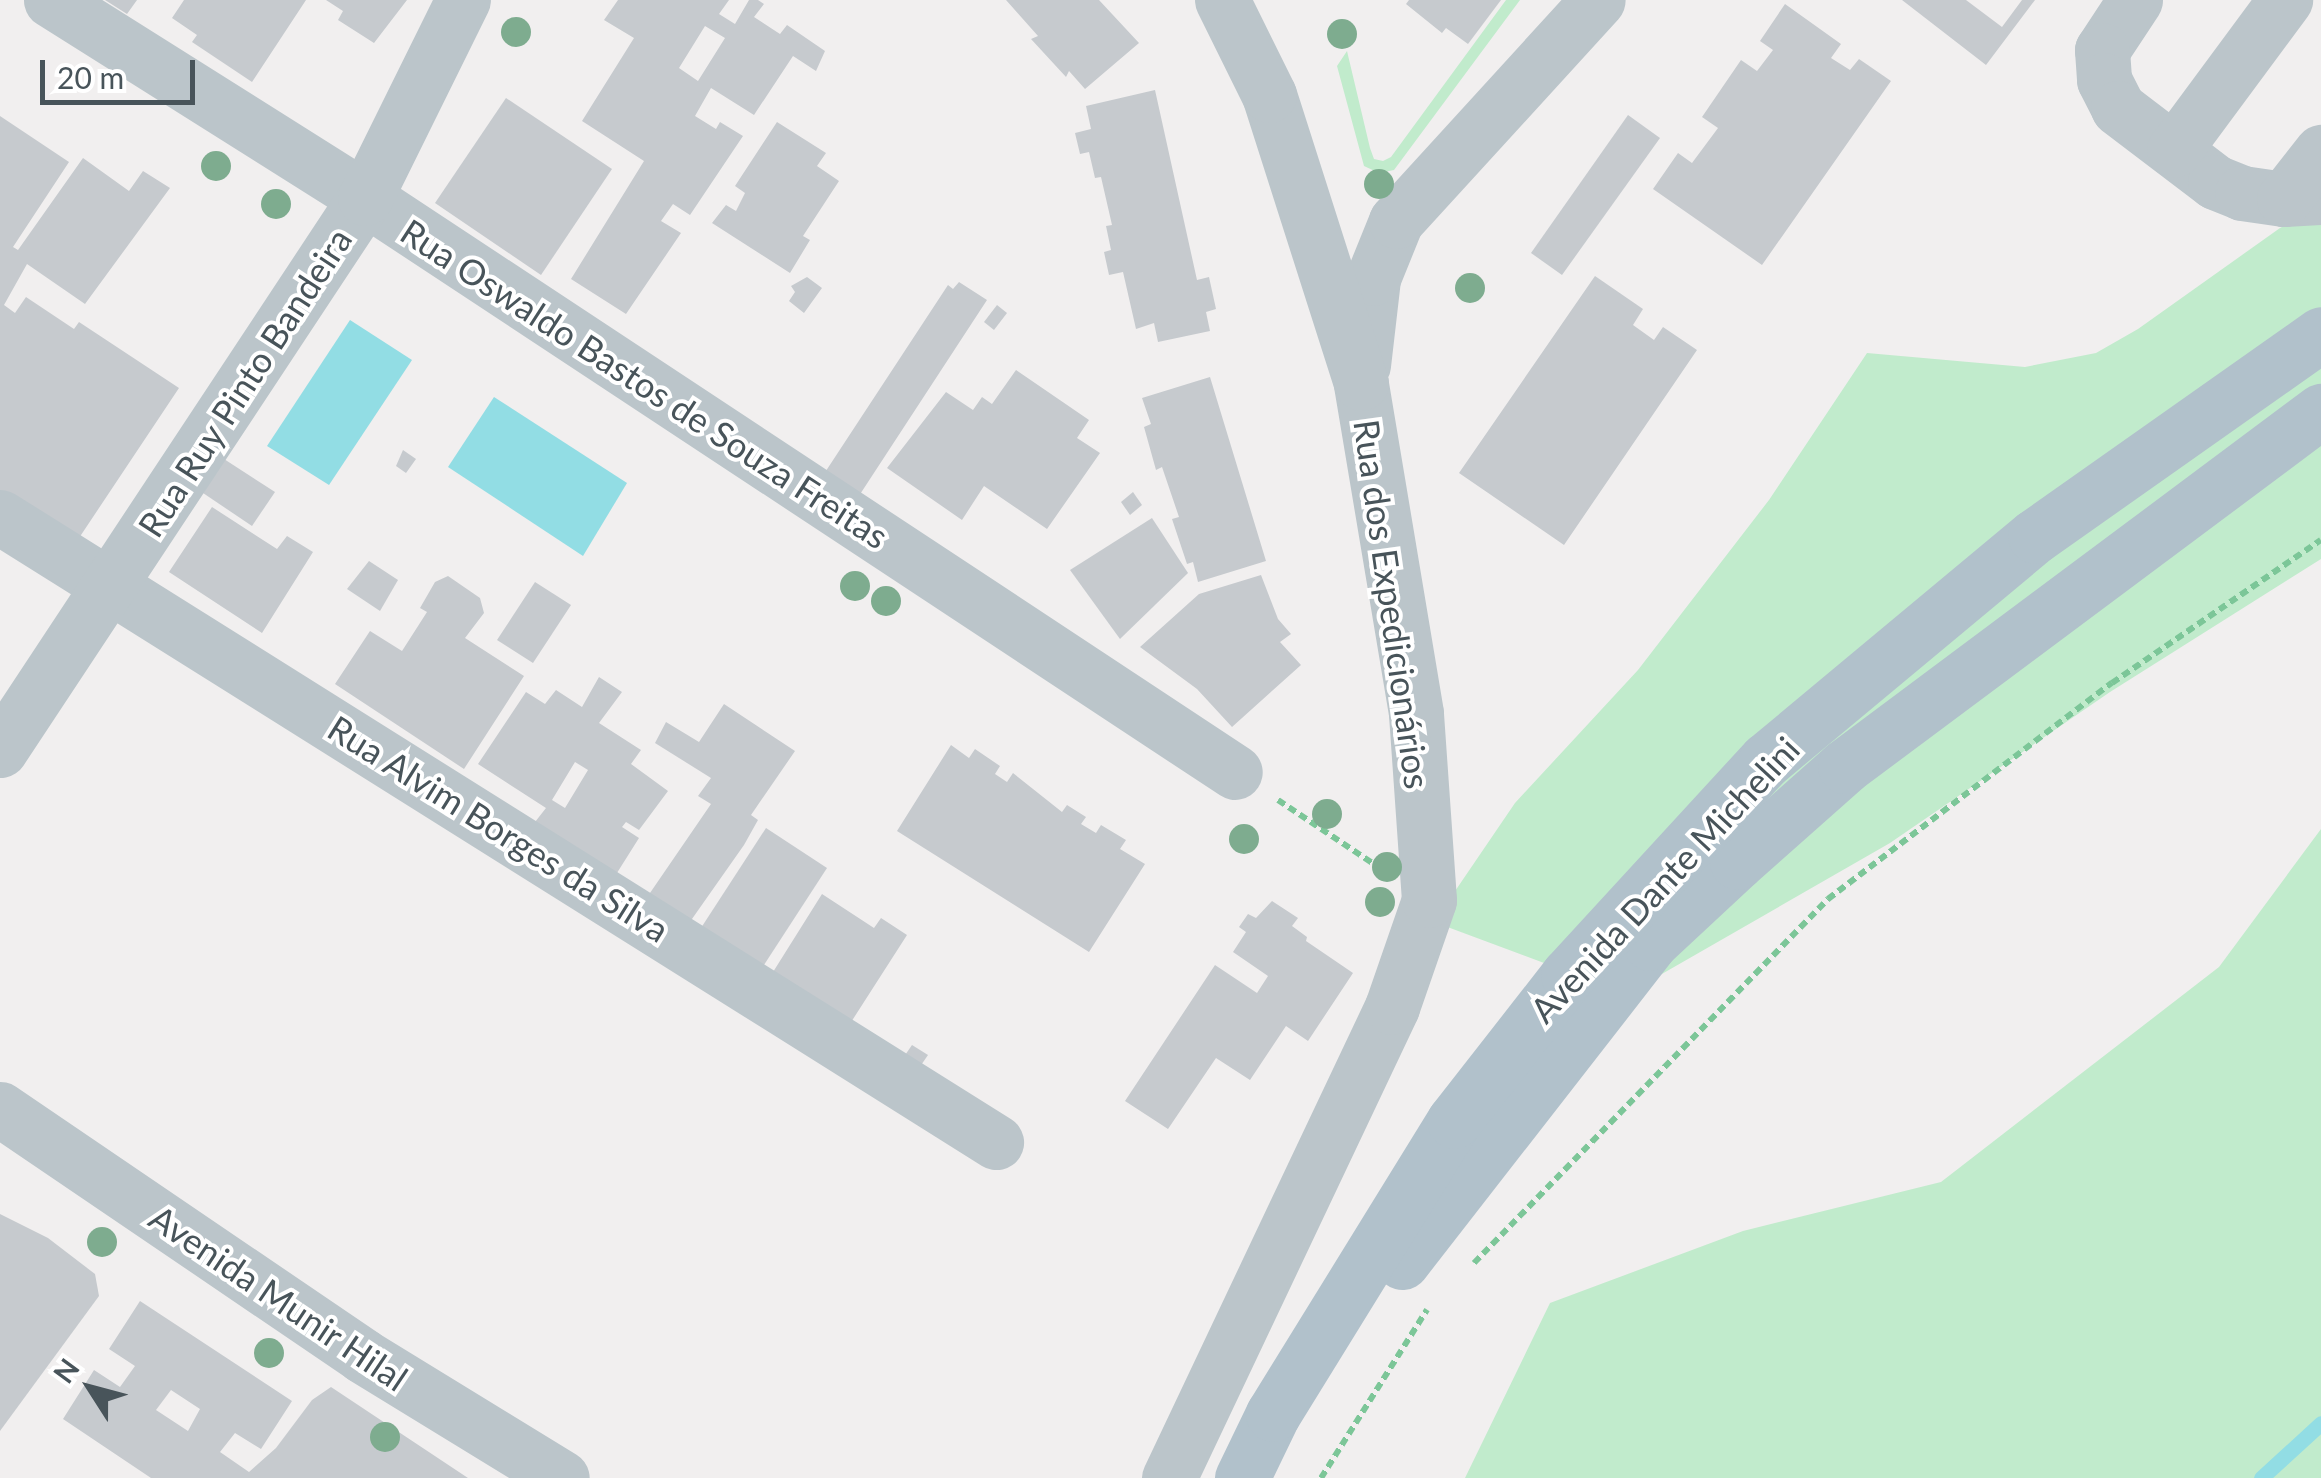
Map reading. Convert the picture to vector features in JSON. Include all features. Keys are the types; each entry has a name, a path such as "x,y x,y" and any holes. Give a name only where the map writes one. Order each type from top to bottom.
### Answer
{"main road":[{"name":"Avenida Dante Michelini","path":"1282,1478 1454,1121 1568,975 1766,760 2035,536 2321,334"},
{"name":"Avenida Dante Michelini","path":"1242,1478 1273,1414 1393,1245 1627,971 1708,889 1845,766 2321,411"}],"street":[{"name":"Rua Oswaldo Bastos de Souza Freitas","path":"51,0 365,198 1235,772"},
{"name":"Rua Ruy Pinto Bandeira","path":"0,750 365,198 463,0"},
{"name":"Rua dos Expedicionários","path":"1170,1472 1392,1007 1429,900 1416,712 1361,382 1269,95 1222,0"},
{"path":"1361,382 1373,278 1380,250 1396,221 1598,0"},
{"path":"2135,0 2102,50 2104,80 2118,108 2215,182 2242,193 2302,198 2321,152"},
{"path":"2174,150 2285,0"},
{"name":"Rua Alvim Borges da Silva","path":"0,517 996,1142"},
{"name":"Avenida Munir Hilal","path":"0,1109 363,1356 562,1478"}],"path":[{"path":"1464,1273 1828,899 2112,683 2321,540"},
{"path":"1235,772 1429,900"},
{"path":"1321,1478 1414,1328 1438,1299"}],"green space":[{"path":"1506,0 1520,0 1394,170 1379,173 1364,166 1337,66 1347,51 1370,148 1374,159 1383,161 1391,157"},
{"path":"2321,206 2321,559 2110,692 1890,843 1627,994 1434,922 1515,803 1638,670 1769,500 1867,353 2025,367 2096,353 2138,329 2280,228"},
{"path":"2321,829 2321,1478 1465,1478 1550,1303 1743,1231 1941,1182 2219,967"}],"water":[{"path":"350,320 412,360 329,485 267,446"},
{"path":"494,397 627,483 583,556 448,467"}],"building":[{"path":"105,0 137,0 127,14"},
{"path":"184,0 306,0 252,82 192,42 197,35 172,18"},
{"path":"326,0 407,0 374,43 338,20 343,11"},
{"path":"618,0 729,0 719,14 735,24 749,0 758,0 764,4 754,17 780,34 787,25 825,51 816,71 793,56 754,115 711,88 695,116 716,129 720,122 743,136 690,215 673,204 661,221 681,233 626,314 571,279 644,161 582,121 634,38 604,20","holes":["705,26 725,38 698,81 679,68"]},
{"path":"1006,0 1099,0 1139,43 1085,89 1069,71 1066,77 1031,39 1038,36"},
{"path":"1409,0 1501,0 1468,44 1446,28 1442,33 1406,4"},
{"path":"1902,0 1966,0 2002,27 2022,0 2035,0 1986,65"},
{"path":"1785,4 1841,44 1831,58 1850,70 1859,59 1891,81 1762,265 1653,189 1678,153 1692,163 1718,128 1702,117 1741,60 1757,71 1773,50 1760,41"},
{"path":"1155,90 1197,280 1209,277 1216,309 1206,312 1210,331 1158,342 1154,323 1136,329 1123,272 1109,275 1104,252 1111,250 1106,226 1112,225 1101,177 1095,178 1089,152 1080,154 1075,133 1091,129 1086,106"},
{"path":"506,98 612,169 541,275 435,203"},
{"path":"1628,115 1660,138 1562,275 1531,253"},
{"path":"0,116 69,162 13,247 18,250 83,158 129,191 143,171 170,188 85,304 27,264 4,305 15,313 26,297 74,329 79,322 179,388 67,556 0,496"},
{"path":"777,122 826,153 817,166 839,181 803,236 810,240 790,273 712,223 726,205 736,211 745,193 735,186"},
{"path":"1595,276 1643,309 1633,325 1654,340 1663,327 1697,350 1564,545 1459,473"},
{"path":"807,277 822,288 804,313 789,301 795,292 791,286"},
{"path":"959,282 987,300 853,505 818,483 948,285 953,289"},
{"path":"997,305 1007,313 994,330 984,322"},
{"path":"1016,370 1089,420 1077,438 1100,453 1047,529 984,486 962,520 887,468 946,392 973,410 982,397 992,404"},
{"path":"1210,377 1266,561 1198,582 1193,562 1187,564 1172,519 1179,517 1162,467 1156,470 1144,427 1151,424 1142,398"},
{"path":"403,450 416,459 406,473 396,466"},
{"path":"224,459 275,492 252,526 203,493"},
{"path":"1133,492 1142,505 1130,515 1121,502"},
{"path":"212,507 277,549 287,536 313,552 262,633 169,572"},
{"path":"1152,518 1188,573 1120,639 1070,570"},
{"path":"369,561 398,580 380,611 347,589"},
{"path":"1261,575 1278,619 1291,634 1280,642 1301,665 1232,727 1197,689 1140,647 1199,594"},
{"path":"448,576 480,598 484,613 465,638 524,676 464,769 335,684 370,631 402,651 427,612 420,608 435,582"},
{"path":"535,582 571,605 533,663 497,640"},
{"path":"599,677 622,692 599,723 641,750 631,764 668,791 639,830 626,822 622,827 639,838 610,884 528,831 546,808 478,764 526,692 545,704 556,690 582,707","holes":["575,762 588,770 565,808 552,800"]},
{"path":"724,704 795,751 751,815 758,820 744,845 680,936 639,909 711,804 698,796 711,778 655,743 666,722 699,742"},
{"path":"951,745 969,758 975,749 1000,766 995,774 1007,782 1013,773 1062,812 1067,805 1086,817 1081,824 1096,833 1101,825 1126,840 1120,849 1145,864 1089,952 897,831"},
{"path":"766,828 827,868 760,971 699,931"},
{"path":"822,894 874,928 881,918 907,935 846,1030 768,980"},
{"path":"1272,901 1298,918 1292,926 1307,937 1306,941 1353,973 1308,1041 1286,1026 1250,1080 1216,1058 1168,1129 1125,1101 1215,965 1257,993 1268,976 1233,952 1246,932 1239,927 1248,914 1256,918"},
{"path":"912,1045 928,1055 917,1071 901,1061"},
{"path":"0,1214 48,1238 95,1274 99,1296 0,1431"},
{"path":"140,1301 292,1401 261,1449 235,1433 220,1452 249,1472 276,1448 312,1400 331,1387 468,1478 151,1478 63,1419 94,1370 120,1387 135,1366 109,1349","holes":["171,1390 200,1409 188,1431 156,1410"]}],"waterway":[{"path":"2261,1478 2321,1423"}]}
